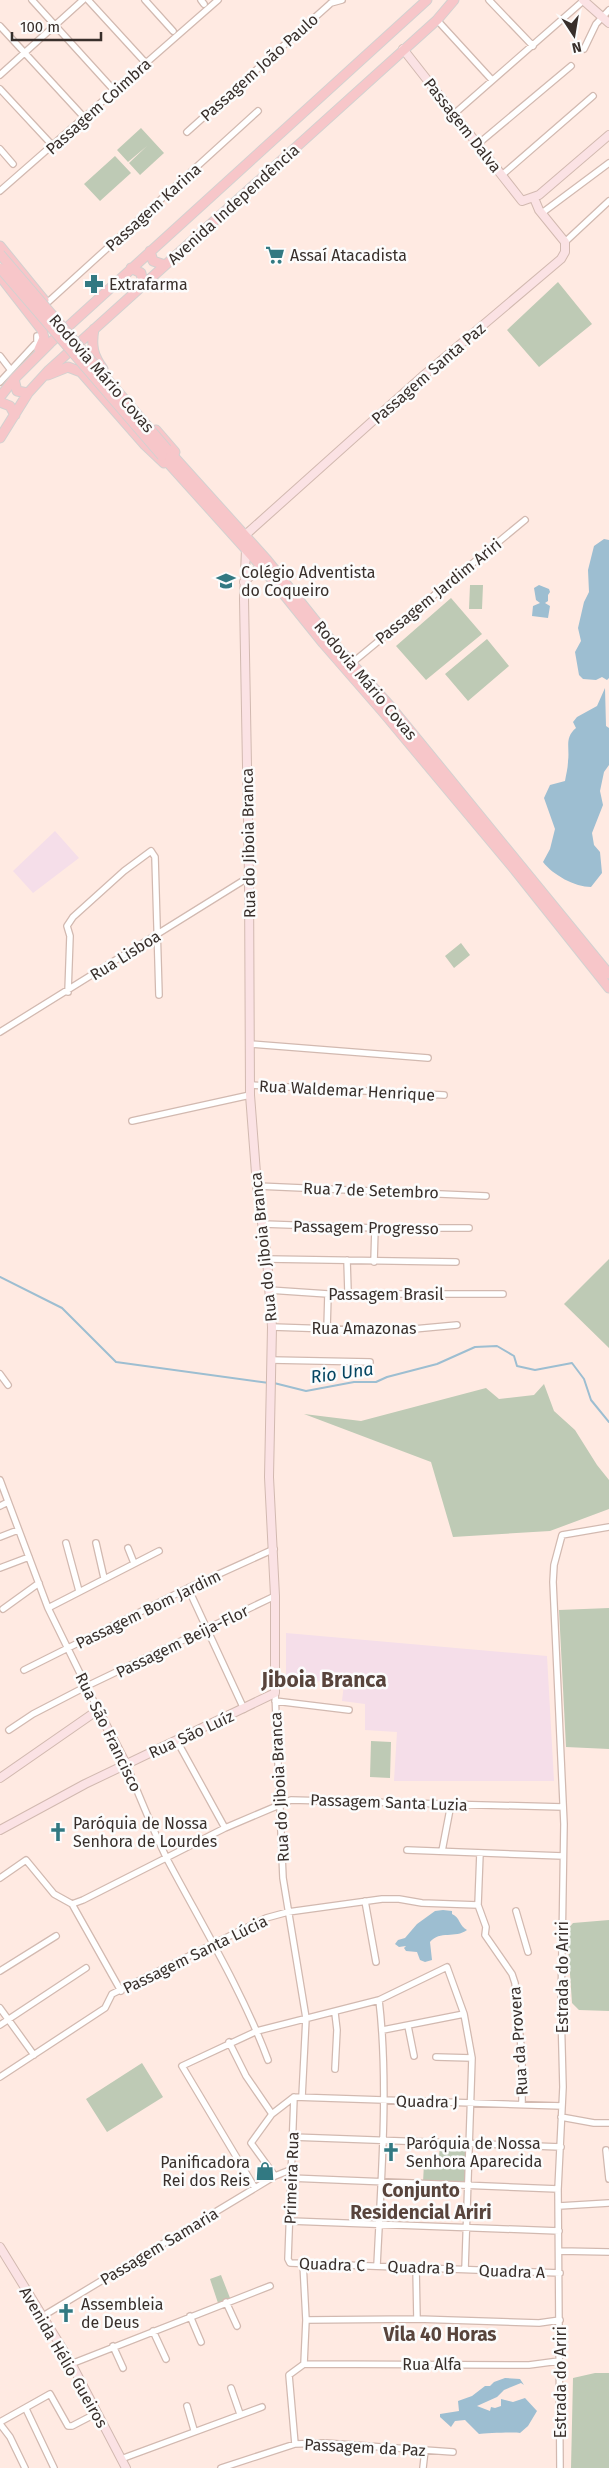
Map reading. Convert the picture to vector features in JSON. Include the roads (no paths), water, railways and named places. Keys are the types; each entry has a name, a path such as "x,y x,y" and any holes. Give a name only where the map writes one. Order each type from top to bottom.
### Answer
{"main road":[{"name":"Avenida Independência","path":"0,397 25,367 50,343 427,0"},
{"name":"Avenida Independência","path":"0,438 37,382 437,20 454,0"},
{"path":"583,0 609,23"},
{"name":"Passagem Dalva","path":"403,50 522,201 534,198"},
{"path":"565,242 542,213 534,198 609,135"},
{"name":"Passagem Santa Paz","path":"242,538 424,375 543,276 563,256 565,242"},
{"path":"0,246 47,303 64,320 78,318"},
{"path":"150,251 153,262 165,265"},
{"name":"Rodovia Mário Covas","path":"0,254 165,453"},
{"name":"Rodovia Mário Covas","path":"0,268 352,663 609,974"},
{"path":"131,268 141,273 143,285"},
{"path":"0,276 39,324 43,333 42,345 25,367"},
{"path":"94,329 91,343 95,358 171,446 195,487"},
{"path":"37,382 60,369 68,367 81,372 145,445 195,487"},
{"path":"14,379 17,391 28,393"},
{"path":"0,402 10,406 14,415"},
{"name":"Rua do Jiboia Branca","path":"249,546 244,582 250,877 250,1095 257,1186 267,1259 272,1327 270,1486 276,1596 275,1697"},
{"path":"244,582 264,563"},
{"name":"Rodovia Mário Covas","path":"264,563 323,643 511,866 609,988"},
{"name":"Rua São Luíz","path":"1,1827 53,1799 126,1764 244,1709 275,1697"},
{"path":"0,1778 98,1710"},
{"name":"Rua São Francisco","path":"98,1710 126,1764"},
{"name":"Avenida Hélio Gueiros","path":"0,2247 71,2364 126,2468"}],"street":[{"path":"32,0 112,87"},
{"path":"0,75 83,0"},
{"path":"88,0 143,60"},
{"path":"145,0 173,31"},
{"name":"Passagem Coimbra","path":"0,192 218,0"},
{"path":"329,1 342,0"},
{"path":"489,0 533,46"},
{"path":"454,114 583,0"},
{"name":"Passagem João Paulo","path":"187,132 329,1"},
{"path":"584,49 596,24 609,10"},
{"path":"437,20 492,80"},
{"path":"0,26 81,114"},
{"path":"478,144 571,66"},
{"path":"0,89 53,146"},
{"path":"502,175 593,96"},
{"name":"Passagem Karina","path":"47,303 258,111"},
{"path":"0,149 13,164"},
{"path":"542,213 609,163"},
{"name":"Passagem Santa Paz","path":"565,242 609,201"},
{"path":"0,382 37,342 38,336"},
{"path":"0,356 10,369"},
{"name":"Passagem Jardim Ariri","path":"352,663 525,520"},
{"path":"68,992 70,936 67,926 73,917 124,871 151,851 155,857 159,995"},
{"name":"Rua Lisboa","path":"0,1032 68,992 250,877"},
{"path":"250,1044 428,1058"},
{"name":"Rua Waldemar Henrique","path":"250,1085 444,1095"},
{"path":"132,1121 250,1095"},
{"name":"Rua 7 de Setembro","path":"257,1186 486,1196"},
{"name":"Passagem Progresso","path":"263,1224 375,1228 470,1228"},
{"path":"374,1262 375,1228"},
{"path":"267,1259 456,1262"},
{"path":"347,1260 348,1292"},
{"name":"Passagem Brasil","path":"269,1290 328,1294 348,1292 503,1294"},
{"path":"326,1329 328,1294"},
{"name":"Rua Amazonas","path":"272,1327 392,1332 457,1325"},
{"path":"271,1360 370,1362"},
{"path":"0,1374 8,1385"},
{"name":"Rua São Francisco","path":"0,1480 48,1608 98,1710"},
{"path":"0,1506 8,1502"},
{"name":"Estrada do Ariri","path":"560,2468 560,2206 558,2189 562,2106 563,1807 556,1665 554,1565 562,1535 609,1527"},
{"path":"0,1537 18,1530"},
{"path":"66,1543 79,1591"},
{"path":"96,1543 104,1578"},
{"path":"128,1548 134,1563"},
{"name":"Passagem Bom Jardim","path":"24,1670 188,1588 274,1549"},
{"path":"48,1608 159,1550"},
{"path":"0,1568 29,1557"},
{"path":"3,1609 38,1583"},
{"path":"188,1588 244,1709"},
{"name":"Passagem Beija-Flor","path":"9,1730 33,1714 87,1686 276,1596"},
{"path":"275,1697 348,1710"},
{"name":"Rua do Jiboia Branca","path":"275,1697 279,1804 288,1912 306,2018 302,2097"},
{"path":"177,1741 224,1828"},
{"name":"Rua São Francisco","path":"126,1764 166,1857 213,1942 257,2031 268,2060"},
{"name":"Passagem Santa Luzia","path":"72,1904 224,1828 279,1804 304,1799 563,1807"},
{"path":"442,1851 451,1804"},
{"path":"407,1850 562,1856"},
{"path":"478,1905 480,1853"},
{"path":"0,1878 26,1860 54,1894 72,1904 121,1991"},
{"name":"Passagem Santa Lúcia","path":"0,2077 105,2008 110,1996 213,1942 266,1918 288,1912 365,1901 400,1899 422,1903 478,1905"},
{"path":"365,1901 376,1962"},
{"name":"Rua da Provera","path":"478,1905 486,1927 487,1939 507,1965 515,1983 522,2057 522,2103"},
{"path":"516,1911 528,1952"},
{"path":"0,1971 56,1936"},
{"path":"255,2188 182,2066 229,2042 257,2031 306,2018 335,2013 379,2000 447,1967 464,2014 472,2058 465,2269"},
{"path":"0,2025 86,1968"},
{"path":"378,2266 383,2030 379,2000"},
{"path":"0,2008 34,2055"},
{"path":"335,2013 337,2030 335,2069"},
{"path":"383,2030 464,2014"},
{"path":"408,2026 414,2056"},
{"path":"229,2042 246,2076 272,2114"},
{"path":"436,2057 472,2058"},
{"path":"275,2176 251,2143 272,2114 294,2097 302,2097"},
{"name":"Primeira Rua","path":"288,2259 294,2097"},
{"name":"Quadra J","path":"302,2097 382,2101 522,2103 562,2106"},
{"path":"561,2116 594,2123 609,2123"},
{"path":"292,2137 561,2147"},
{"path":"606,2150 609,2179"},
{"name":"Passagem Samaria","path":"43,2316 275,2176 290,2170"},
{"path":"290,2178 468,2187 558,2189"},
{"path":"560,2206 609,2202"},
{"path":"290,2221 559,2232"},
{"path":"560,2251 609,2252"},
{"name":"Quadra C","path":"288,2259 290,2262 378,2266"},
{"path":"295,2444 289,2375 304,2364 306,2320 303,2263"},
{"name":"Quadra B","path":"378,2266 465,2269"},
{"path":"416,2267 416,2319"},
{"name":"Quadra A","path":"465,2269 560,2273"},
{"path":"71,2364 270,2286"},
{"path":"226,2302 237,2326"},
{"path":"190,2316 201,2342"},
{"path":"306,2320 416,2319 539,2323 560,2320"},
{"path":"153,2331 166,2359"},
{"path":"113,2346 123,2368"},
{"name":"Rua Alfa","path":"304,2364 529,2364 560,2361"},
{"path":"231,2388 240,2414"},
{"path":"25,2468 10,2437 0,2423 50,2394 68,2426 72,2426 97,2413"},
{"path":"187,2406 194,2430"},
{"path":"121,2458 262,2406"},
{"path":"26,2409 54,2468"},
{"name":"Passagem da Paz","path":"221,2468 295,2444 325,2443 453,2452"},
{"path":"423,2468 425,2450"}],"water":[{"path":"604,539 609,540 609,678 607,680 602,677 596,680 583,679 579,675 575,652 581,641 578,628 584,602 589,592 588,570 594,546"},
{"path":"539,585 549,589 550,592 548,601 545,603 550,606 548,618 532,616 533,606 540,603 536,600 534,588"},
{"path":"605,688 606,726 609,728 609,765 604,772 600,791 603,805 592,833 594,845 600,852 602,873 591,887 578,885 565,879 552,871 543,862 550,849 555,829 544,798 550,785 565,781 569,739 576,728 573,722 577,717 597,706"},
{"path":"435,1911 452,1911 452,1914 457,1917 462,1926 467,1930 458,1934 434,1938 430,1942 432,1960 425,1962 420,1960 417,1952 406,1951 404,1948 406,1946 399,1947 395,1944 398,1940 405,1938 417,1924"},
{"path":"505,2378 520,2379 524,2385 521,2383 504,2390 497,2397 477,2406 490,2411 491,2407 501,2406 501,2399 513,2402 525,2398 537,2411 528,2426 520,2433 479,2434 465,2420 455,2421 451,2427 440,2417 440,2414 459,2411 458,2401 472,2396 485,2386 490,2386 494,2382"}],"waterway":[{"name":"Rio Una","path":"0,1277 62,1308 116,1362 269,1383"},
{"name":"Rio Una","path":"274,1383 306,1391 354,1382 376,1382 387,1377 437,1364 475,1347 497,1346 514,1356 517,1366 535,1370 572,1363 584,1379 591,1400 609,1422"}],"place":[{"name":"Assaí Atacadista","path":"275,255"},
{"name":"Extrafarma","path":"94,284"},
{"name":"Colégio Adventista do Coqueiro","path":"226,581"},
{"name":"Paróquia de Nossa Senhora de Lourdes","path":"58,1832"},
{"name":"Paróquia de Nossa Senhora Aparecida","path":"391,2152"},
{"name":"Panificadora Rei dos Reis","path":"265,2171"},
{"name":"Assembleia de Deus","path":"66,2313"}],"district":[{"name":"Jiboia Branca","path":"324,1680"},
{"name":"Conjunto Residencial Ariri","path":"421,2201"},
{"name":"Vila 40 Horas","path":"440,2334"}]}
